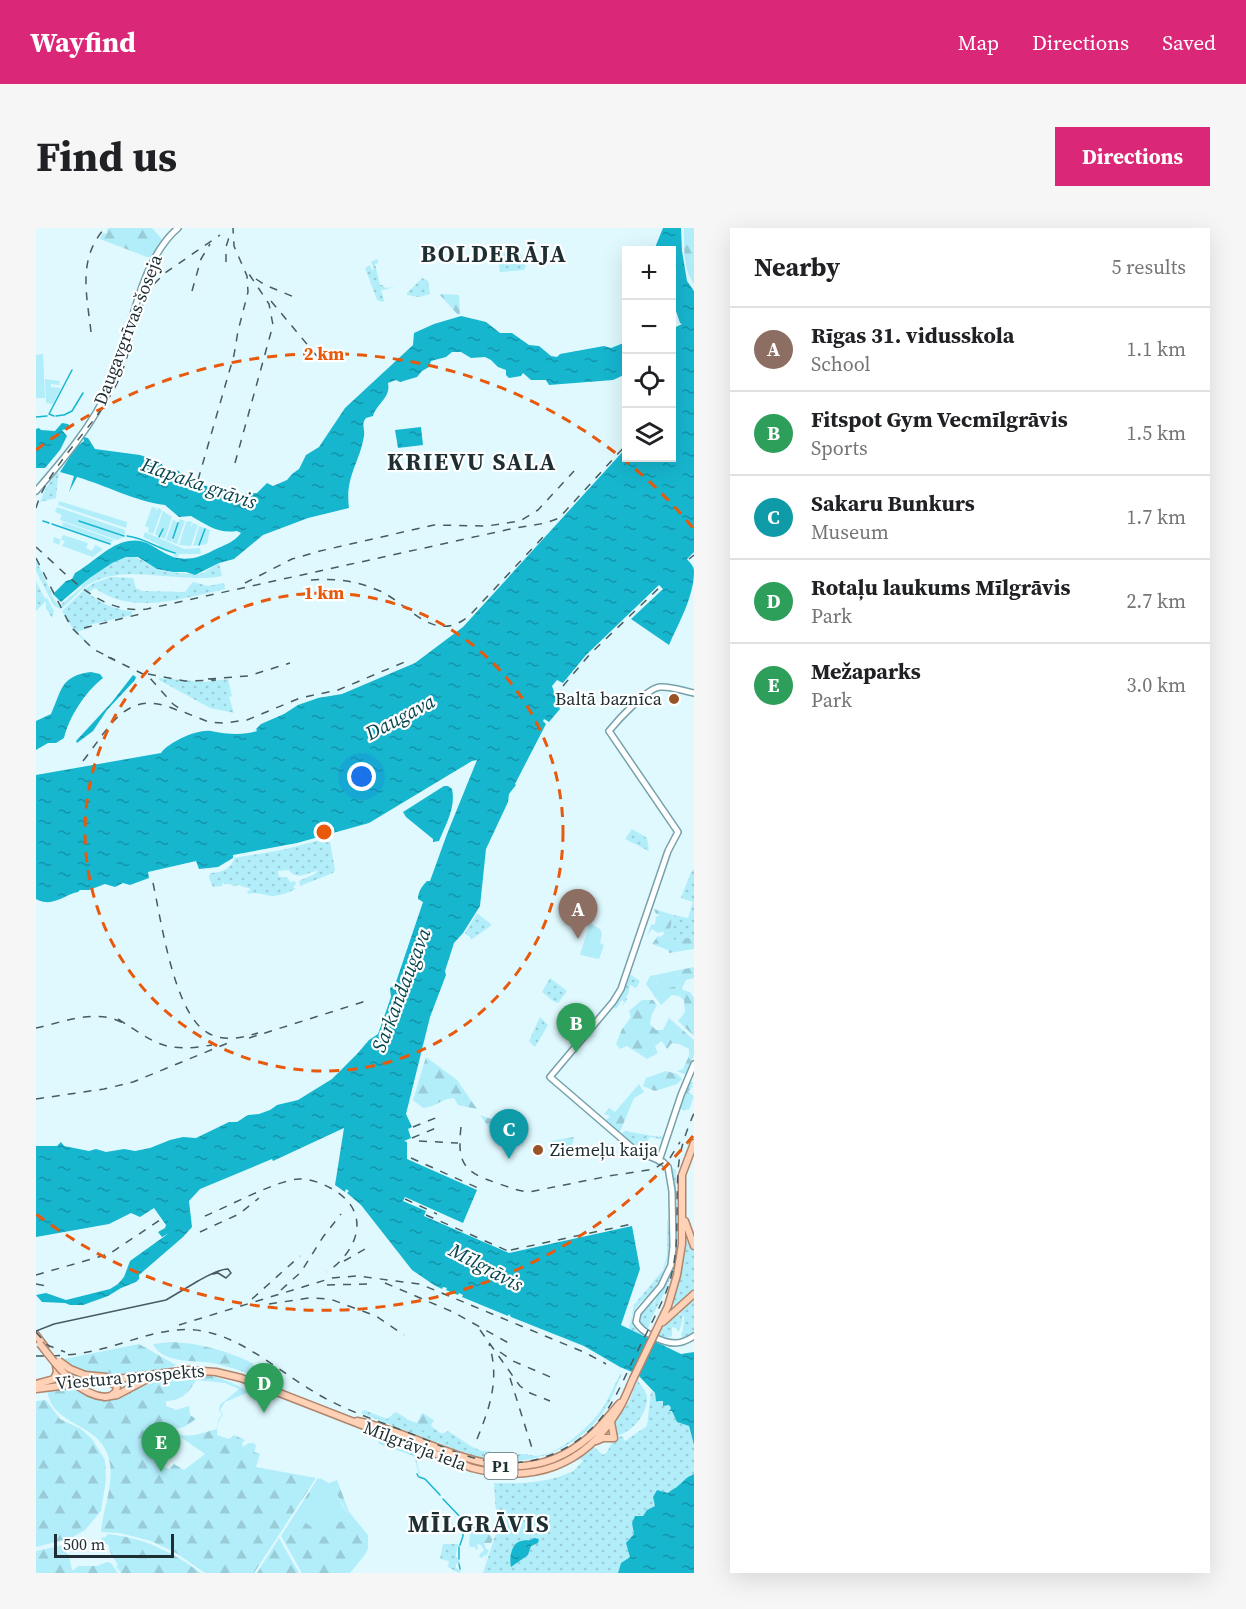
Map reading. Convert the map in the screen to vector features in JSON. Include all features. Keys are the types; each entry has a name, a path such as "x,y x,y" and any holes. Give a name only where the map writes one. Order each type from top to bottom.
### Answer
{"main road":[{"name":"Daugavgrīvas šoseja","path":"36,491 102,404 114,377 151,266 162,246 178,228"},
{"path":"694,693 665,687 656,688 618,720 609,731 678,832 668,851 621,989 600,1018 550,1077 636,1151 666,1164 673,1247 669,1270 661,1286 638,1313 636,1322 643,1330 669,1343 694,1338"},
{"path":"660,1161 681,1095 694,1064"},
{"name":"P1","path":"658,1327 672,1295 682,1244 682,1171 694,1143"},
{"name":"P1","path":"682,1209 694,1246"},
{"path":"682,1244 688,1240 694,1246"},
{"name":"P1","path":"658,1327 694,1294"},
{"path":"672,1295 672,1306 679,1306"},
{"name":"Mīlgrāvja iela","path":"593,1439 620,1409 658,1327"},
{"path":"36,1337 82,1388 95,1394 117,1395 145,1379 165,1373"},
{"path":"52,1357 84,1379"},
{"path":"36,1386 54,1379 57,1374 57,1367 52,1357"},
{"name":"Viestura prospekts","path":"36,1386 194,1368 226,1371 356,1422"},
{"name":"Viestura prospekts","path":"84,1379 105,1380 189,1370 211,1371 250,1380"},
{"path":"105,1380 115,1383 117,1387 115,1393 105,1396"},
{"name":"Mīlgrāvja iela","path":"356,1422 391,1433 472,1468 509,1474 535,1472 580,1455 624,1398"},
{"path":"593,1439 614,1438 611,1421"}],"green space":[{"path":"109,228 152,228 162,242 152,257 147,257 100,239"},
{"path":"684,228 694,228 694,284 686,264"},
{"path":"504,252 520,253 526,266 524,270 500,272 498,258"},
{"path":"377,259 378,263 375,264 380,285 385,288 395,287 381,289 384,301 382,302 377,300 365,268 370,265 372,270 374,269 371,262"},
{"path":"422,278 428,281 430,294 419,297 407,295 407,293"},
{"path":"440,295 459,295 460,314 458,315"},
{"path":"43,354 45,398 36,398 36,355"},
{"path":"45,379 60,381 59,385 51,384 51,387 61,388 53,404 46,403"},
{"path":"57,472 60,474 56,498 40,502 46,488"},
{"path":"59,501 127,522 126,528 58,505"},
{"path":"57,507 125,530 125,535 79,521 124,537 117,540 60,520 62,515 55,512"},
{"path":"152,507 156,508 156,511 158,508 162,510 153,534 148,532 149,528 145,526"},
{"path":"163,511 172,517 165,539 160,537 164,526 159,537 155,534"},
{"path":"180,519 185,521 177,544 172,542 174,537 171,542 166,540 173,520 178,522"},
{"path":"63,522 114,540 110,543 62,526"},
{"path":"186,522 192,522 190,529 193,523 198,525 191,546 179,545"},
{"path":"199,526 210,530 207,544 193,546"},
{"path":"145,532 184,549 200,548 201,554 174,556 175,552 158,547 159,545 143,537"},
{"path":"63,535 88,543 86,548 92,551 95,545 103,549 93,557 62,546 65,541 61,539"},
{"path":"54,537 61,540 59,545 53,542"},
{"path":"131,556 157,569 187,574 203,573 219,563 222,576 190,578 138,574 107,577 88,585 61,609 54,606 36,571 36,560 51,595 59,606 95,573"},
{"path":"111,577 133,578 136,588 142,591 185,592 193,582 208,586 224,583 225,589 175,600 141,603 109,596 95,588 89,592 85,589"},
{"path":"36,581 54,611 52,618 46,608 46,601 36,611"},
{"path":"84,590 106,605 132,611 132,615 89,625 89,628 77,632 92,648 75,632 62,611"},
{"path":"159,678 204,682 228,679 232,696 229,697 234,713 210,708"},
{"path":"632,829 647,838 649,851 625,839"},
{"path":"324,839 325,842 330,842 335,870 333,873 300,886 299,881 315,874 318,870 299,876 289,870 278,871 279,877 287,877 290,882 295,881 296,884 293,887 296,889 284,894 272,896 248,894 247,892 251,889 238,885 236,882 237,886 223,882 222,886 213,887 209,878 210,873 228,868 234,858 282,850"},
{"path":"694,869 694,937 668,941 673,915 688,918 693,902 681,898"},
{"path":"654,909 673,915 668,941 694,937 694,949 669,953 668,950 652,944 658,936 664,934 663,931 658,933 652,929 647,936 651,925 655,924 656,917 660,915 656,914"},
{"path":"477,913 492,925 472,939 465,933"},
{"path":"590,923 600,929 602,934 600,943 604,945 599,959 580,955"},
{"path":"694,967 694,978 686,980 682,988 690,992 694,998 694,1036 678,1021 685,1012 684,1000 672,995 661,1005 646,984 650,976","holes":["683,974 679,976 682,981 679,985 661,990 656,982"]},
{"path":"684,974 680,976 682,981 679,985 661,990 657,987 657,981"},
{"path":"631,975 640,981 636,988 630,985 627,1000 622,1006 624,1002 622,1000 616,1009 612,1006 627,977"},
{"path":"550,978 567,991 558,1003 542,992"},
{"path":"642,1000 653,1000 657,1005 650,1024 656,1030 663,1030 669,1018 694,1040 694,1055 686,1075 677,1071 683,1069 689,1056 689,1049 679,1044 672,1043 667,1049 662,1041 655,1046 658,1053 647,1059 627,1046 620,1049 616,1044 622,1029 631,1017 629,1011"},
{"path":"540,1017 548,1025 535,1047 529,1041"},
{"path":"426,1057 457,1080 477,1109 458,1105 454,1098 423,1108 413,1100"},
{"path":"666,1071 677,1074 682,1079 677,1084 655,1091 643,1086 646,1078"},
{"path":"690,1080 694,1084 691,1084 693,1086 688,1092 694,1096 689,1110 677,1111"},
{"path":"639,1084 644,1092 634,1098 619,1134 605,1121 610,1116 604,1114 609,1108 615,1112"},
{"path":"503,1114 507,1120 500,1127 501,1132 494,1134 493,1128 489,1128 480,1115 491,1119 499,1116 500,1119"},
{"path":"624,1131 662,1137 667,1131 663,1140 649,1138 644,1152 641,1152 621,1136"},
{"path":"574,1137 570,1154 550,1147 551,1141"},
{"path":"671,1167 676,1170 677,1221 675,1260 664,1293 648,1328 645,1327 651,1333 643,1329 636,1318 656,1294 652,1308 671,1270 676,1219"},
{"path":"667,1219 670,1238 668,1257 662,1275 652,1291 637,1306 632,1317 634,1326 643,1336 629,1329 634,1305 663,1270 667,1255"},
{"path":"688,1241 694,1248 694,1293 675,1306 672,1301 685,1242"},
{"path":"694,1295 694,1334 684,1340 681,1335 684,1317 679,1312"},
{"path":"676,1313 682,1315 682,1324 678,1332 672,1327 672,1336 668,1338 657,1334 665,1322"},
{"path":"171,1342 214,1348 254,1364 249,1374 213,1363 171,1358 164,1355 153,1344"},
{"path":"139,1344 176,1365 143,1373 99,1374 76,1370 64,1359"},
{"path":"204,1374 224,1380 249,1392 225,1402 220,1410 223,1414 218,1423 217,1435 229,1439 234,1435 245,1440 242,1443 243,1447 254,1443 256,1446 254,1452 260,1454 256,1467 316,1478 254,1573 205,1573 176,1553 151,1541 120,1533 101,1532 111,1477 109,1459 104,1447 96,1438 57,1411 50,1402 47,1389 72,1386 91,1398 108,1401 119,1398 160,1376","holes":["196,1380 225,1383 239,1389 220,1405 219,1410 222,1414 217,1429 193,1435 182,1435 171,1430 184,1427 196,1419 190,1415 189,1406 176,1410 166,1406 166,1401 184,1395","179,1436 205,1454 184,1470 174,1464 169,1469 157,1464 159,1461 157,1458"]},
{"path":"622,1374 607,1406 581,1436 552,1453 519,1461 485,1459 436,1443 361,1413 364,1410 387,1419 396,1412 406,1418 406,1424 411,1423 433,1431 434,1428 442,1434 448,1431 472,1447 482,1451 491,1451 487,1455 492,1458 493,1455 537,1456 565,1445 590,1423 602,1409"},
{"path":"637,1380 647,1397 645,1410 633,1427 616,1436 613,1422 629,1402"},
{"path":"651,1391 655,1393 656,1401 662,1401 664,1406 671,1407 669,1410 672,1411 677,1422 689,1426 694,1445 694,1474 668,1493 657,1490 653,1497 655,1506 647,1510 643,1516 637,1515 632,1523 635,1531 629,1548 630,1557 621,1563 618,1573 483,1573 497,1530 494,1483 534,1482 564,1475 573,1471 583,1461 581,1459 573,1462 593,1448 573,1460 593,1446 603,1455 614,1439 622,1436 625,1441 647,1426"},
{"path":"46,1400 60,1419 81,1429 92,1439 105,1460 106,1480 101,1511 85,1530 71,1538 36,1547 36,1401"},
{"path":"422,1413 434,1420 431,1425 434,1428 432,1434 421,1430 420,1426 406,1424 406,1419 417,1423"},
{"path":"395,1435 473,1462 539,1464 588,1440 589,1442 588,1447 546,1468 507,1473 468,1465"},
{"path":"378,1440 397,1442 413,1448 420,1474 414,1456 379,1444"},
{"path":"318,1478 327,1484 337,1480 349,1512 368,1535 368,1549 350,1573 302,1573 281,1536","holes":["336,1493 352,1520 310,1499"]},
{"path":"320,1478 332,1485 353,1520 345,1525 342,1521 336,1524 324,1537 297,1516"},
{"path":"479,1523 481,1526 483,1523 483,1528 493,1539 491,1543 484,1543 486,1549 489,1550 485,1560 486,1554 482,1558 479,1555 484,1550 481,1545 477,1544 478,1549 476,1550 469,1544 471,1528"},
{"path":"107,1534 145,1542 179,1558 201,1573 121,1573 108,1544 103,1544 101,1538 106,1537"},
{"path":"279,1538 299,1573 257,1573"},
{"path":"443,1544 460,1546 457,1547 456,1556 460,1562 456,1564 456,1568 461,1571 459,1573 448,1567 449,1561 440,1559"},
{"path":"64,1545 68,1551 72,1570 78,1566 97,1566 107,1562 111,1563 118,1573 36,1573 36,1551"}],"water":[{"path":"663,228 681,228 687,281 694,291 694,552 687,559 694,569 692,590 669,645 631,619 663,589 659,585 586,655 563,683 557,680 552,686 560,709 549,722 544,719 546,724 516,785 509,794 508,802 486,849 480,906 454,943 445,971 446,975 430,1017 406,1114 412,1127 408,1129 411,1138 404,1141 407,1142 407,1159 477,1190 463,1223 405,1197 403,1201 426,1211 424,1216 509,1253 632,1226 640,1269 621,1325 681,1354 694,1352 694,1445 689,1426 677,1422 672,1411 669,1411 671,1408 669,1405 663,1406 663,1401 656,1401 655,1393 637,1374 584,1346 462,1297 463,1295 459,1293 458,1295 446,1290 447,1288 442,1289 412,1270 361,1205 347,1193 349,1191 346,1189 345,1192 335,1185 344,1128 273,1161 272,1159 200,1189 189,1201 192,1227 139,1275 136,1282 83,1305 42,1302 36,1295 46,1293 66,1300 110,1289 124,1277 130,1261 169,1233 162,1237 158,1232 166,1225 154,1208 140,1217 131,1213 109,1224 36,1237 36,1146 57,1146 61,1142 64,1146 89,1151 96,1149 106,1152 124,1149 135,1151 183,1137 196,1138 229,1122 237,1122 248,1115 259,1114 277,1105 298,1100 332,1079 369,1040 378,1034 391,997 390,988 395,985 423,902 418,899 420,892 427,881 430,881 477,760 369,823 297,843 233,855 233,858 218,867 199,869 196,861 148,872 149,878 130,885 123,883 115,887 105,884 89,890 80,890 53,902 36,899 36,775 161,753 177,741 198,732 251,733 257,731 256,729 261,724 298,705 318,698 342,694 415,663 463,627 622,452 622,462 676,462 676,327 682,324 676,311 676,246 656,246"},
{"path":"461,316 486,322 500,333 512,333 529,345 539,346 551,356 557,357 560,354 604,346 611,348 622,344 622,376 613,380 549,385 546,380 531,380 523,373 521,376 509,378 506,370 485,357 471,358 461,352 452,352 446,357 431,361 429,367 417,377 388,383 386,397 373,416 366,418 364,422 362,446 349,487 349,508 308,518 263,535 234,559 219,563 195,575 157,569 138,557 126,557 112,563 88,579 61,602 53,594 66,581 72,579 75,573 122,543 139,541 174,557 185,559 198,557 225,545 241,533 218,530 191,516 179,517 165,505 143,500 77,477 69,492 74,476 60,472 76,447 84,441 83,437 88,438 95,449 140,455 160,462 164,467 179,471 186,479 232,495 257,493 267,483 273,486 287,480 299,469 306,455 319,447 345,408 413,345 414,333"},
{"path":"62,423 68,424 71,428 62,430 67,436 60,450 45,468 36,468 36,429 55,431"},
{"path":"421,427 423,445 398,448 395,430"},
{"path":"91,672 100,674 103,678 79,705 64,738 36,750 36,721 51,714 60,691 68,681 73,677"},
{"path":"133,675 136,677 135,680 107,710 93,731 77,743 76,741"},
{"path":"444,786 452,789 453,802 439,841 433,842 433,839 403,812"},
{"path":"694,1474 694,1573 618,1573 621,1563 630,1557 626,1543 634,1534 632,1523 635,1516 643,1516 647,1510 655,1506 653,1497 657,1490 668,1493"},
{"path":"534,1538 539,1539 538,1543 531,1546 528,1555 511,1567 510,1560 515,1545"}],"waterway":[{"path":"54,416 49,414 72,370"},
{"path":"64,415 72,411 83,393"},
{"path":"56,416 63,415"},
{"path":"36,417 47,416"},
{"path":"43,521 49,523"},
{"path":"79,521 124,536"},
{"path":"173,538 178,523"},
{"path":"52,524 110,544"},
{"path":"159,537 163,529"},
{"path":"199,545 205,529"},
{"path":"127,536 175,553"},
{"path":"419,1477 425,1479 440,1495"},
{"path":"443,1499 463,1520 463,1536 460,1545"},
{"path":"459,1547 459,1559"},
{"path":"459,1564 460,1569"}],"tram line":[{"path":"36,1331 54,1324 166,1300 217,1271 228,1269 231,1273 226,1278 218,1273 213,1274"}],"railway":[{"path":"91,332 86,291 87,265 90,252 105,228"},
{"path":"198,480 234,355 248,292 247,276 234,246 233,228"},
{"path":"226,262 226,247 230,234"},
{"path":"36,508 50,477 95,419 114,389 152,286 165,273 220,235"},
{"path":"192,291 201,259 210,244"},
{"path":"235,463 273,325 269,304 247,271"},
{"path":"256,279 294,297"},
{"path":"271,301 321,361"},
{"path":"36,547 73,581 100,599 114,606 147,609 546,523 559,518 622,449"},
{"path":"245,583 292,559 434,525 487,526 520,521 538,510 574,471"},
{"path":"311,580 329,579 363,585 391,597 423,620 434,625 445,626 457,623 470,615 544,536"},
{"path":"689,559 694,555"},
{"path":"36,558 71,627 93,649 115,660"},
{"path":"563,686 590,654 660,587"},
{"path":"84,628 140,614"},
{"path":"108,657 149,677 173,704 186,713 209,722 224,723 247,720 300,698 338,690 407,661"},
{"path":"208,679 248,676 290,663"},
{"path":"148,674 185,681 216,680"},
{"path":"83,761 111,724 132,707 145,703 159,704 177,710"},
{"path":"153,883 171,965 186,1007 196,1023 208,1033 220,1038 239,1038 258,1033"},
{"path":"249,1038 366,1001"},
{"path":"36,1028 91,1016 123,1023"},
{"path":"118,1019 142,1035 171,1047 212,1045"},
{"path":"36,1099 104,1089 133,1082 228,1043"},
{"path":"36,1356 85,1353 169,1331 197,1330 239,1344 332,1402 454,1451 493,1462 526,1462 542,1458 572,1444 585,1435 607,1410 664,1297 670,1282 676,1251 680,1157 694,1113"},
{"path":"413,1127 438,1117"},
{"path":"461,1127 460,1149 462,1158 470,1170 486,1179 529,1192 654,1169 670,1158 680,1142"},
{"path":"412,1138 436,1128"},
{"path":"419,1141 458,1143"},
{"path":"411,1158 478,1188"},
{"path":"205,1216 278,1184 299,1179 318,1182 346,1199 357,1221 353,1243 347,1254 327,1272"},
{"path":"200,1232 239,1214 259,1198"},
{"path":"405,1199 437,1214"},
{"path":"281,1290 301,1272 341,1214"},
{"path":"426,1215 508,1251"},
{"path":"36,1275 109,1254 160,1220"},
{"path":"511,1250 632,1224"},
{"path":"344,1261 365,1249"},
{"path":"252,1299 300,1256"},
{"path":"179,1325 332,1278 357,1276 420,1284 586,1353 606,1364"},
{"path":"385,1283 453,1312 514,1346"},
{"path":"36,1284 46,1286"},
{"path":"327,1285 368,1284"},
{"path":"269,1304 309,1298 330,1299 376,1316 404,1335"},
{"path":"480,1330 520,1386 550,1401"},
{"path":"36,1332 47,1345 65,1352"},
{"path":"477,1439 492,1393 494,1369 489,1344"},
{"path":"500,1352 513,1361 555,1379"},
{"path":"510,1378 532,1448"}],"place":[{"name":"Baltā baznīca","path":"674,699"},
{"name":"Rīgas 31. vidusskola","path":"578,939"},
{"name":"Fitspot Gym Vecmīlgrāvis","path":"576,1053"},
{"name":"Ziemeļu kaija","path":"538,1150"},
{"name":"Sakaru Bunkurs","path":"509,1159"},
{"name":"Rotaļu laukums Mīlgrāvis","path":"264,1413"},
{"name":"Mežaparks","path":"161,1472"}],"district":[{"name":"BOLDERĀJA","path":"494,254"},
{"name":"KRIEVU SALA","path":"472,462"},
{"name":"MĪLGRĀVIS","path":"479,1524"}],"water label":[{"name":"Hapaka grāvis","path":"199,483"},
{"name":"Daugava","path":"400,717"},
{"name":"Sarkandaugava","path":"401,990"},
{"name":"Mīlgrāvis","path":"486,1267"}]}
